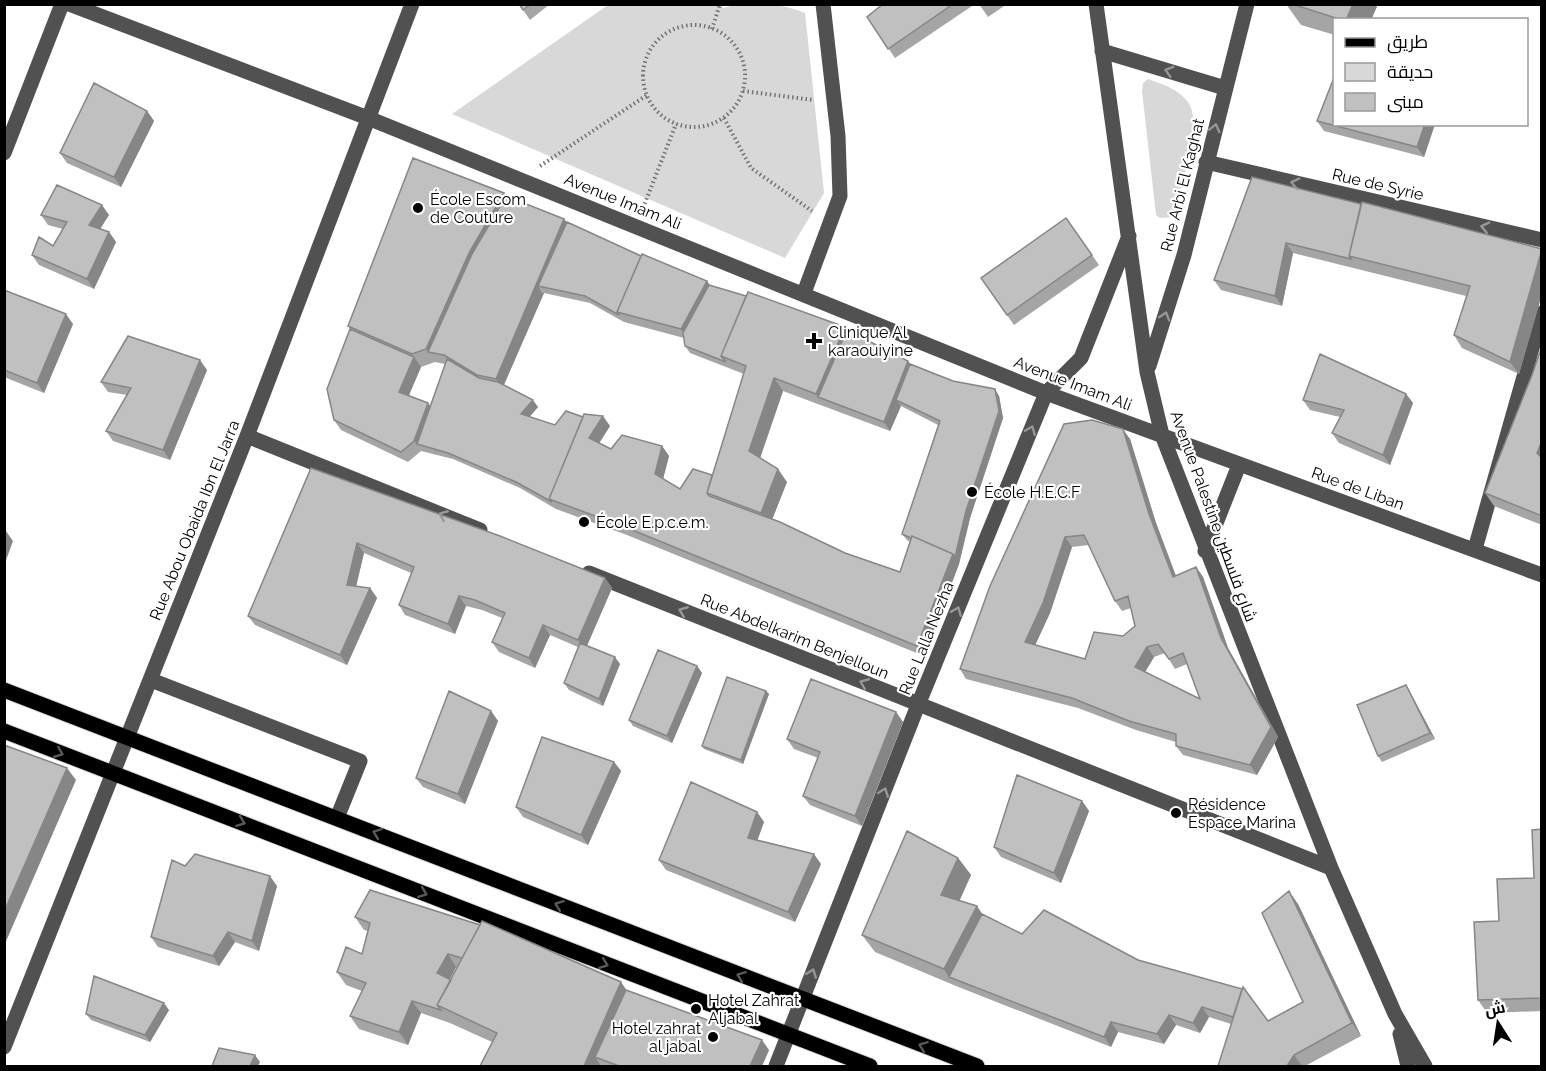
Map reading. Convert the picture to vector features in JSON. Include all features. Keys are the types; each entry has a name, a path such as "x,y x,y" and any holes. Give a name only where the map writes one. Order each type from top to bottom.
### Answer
{"main road":[{"path":"4,690 977,1066"},
{"path":"4,731 870,1066"}],"street":[{"path":"4,153 62,4"},
{"name":"Avenue Imam Ali","path":"69,4 368,118 1046,393 1162,435"},
{"name":"Rue Abou Obaida Ibn El Jarra","path":"4,1047 247,436 412,4"},
{"path":"804,293 840,196 834,103 823,4"},
{"name":"Avenue Palestine شارع فلسطين","path":"1096,4 1147,372 1162,435 1205,551 1331,868 1395,1014 1425,1066"},
{"name":"Rue Arbi El Kaghat","path":"1147,372 1184,255 1247,4"},
{"path":"1102,51 1225,87"},
{"name":"Rue de Syrie","path":"1206,162 1542,240"},
{"name":"Rue Lalla Nezha","path":"776,1066 918,705 1046,393 1081,358 1129,235"},
{"path":"1475,549 1542,313"},
{"name":"Rue de Liban","path":"1162,435 1542,575"},
{"path":"247,436 500,538"},
{"path":"1205,551 1239,465"},
{"name":"Rue Abdelkarim Benjelloun","path":"577,568 1331,868"},
{"path":"151,680 360,761 337,818"},
{"name":"Avenue Palestine شارع فلسطين","path":"1395,1014 1408,1066"}],"path":[{"path":"712,29 720,4"},
{"path":"686,25 712,29 733,42 742,57 745,74 743,91 736,106 724,118 709,125 692,128 676,124 661,116 646,95 642,71 647,55 656,41 670,31 686,25"},
{"path":"743,91 834,103"},
{"path":"520,179 646,95"},
{"path":"724,118 751,168 830,224"},
{"path":"636,225 676,124"}],"green space":[{"path":"744,4 764,4 805,13 824,193 785,258 452,114 608,5 722,5 723,8"},
{"path":"1148,79 1175,90 1188,102 1192,112 1193,126 1189,158 1173,217 1160,218 1156,215 1142,91 1143,83"}],"building":[{"path":"519,4 531,4 523,10"},
{"path":"883,4 953,4 888,49 867,17"},
{"path":"1292,4 1353,4 1347,18 1336,18"},
{"path":"1333,80 1333,125 1317,121"},
{"path":"94,83 147,111 114,177 60,153"},
{"path":"1336,126 1424,126 1417,147"},
{"path":"413,158 504,193 470,251 426,349 412,354 348,326"},
{"path":"1252,177 1361,204 1349,256 1351,259 1286,243 1275,296 1214,280"},
{"path":"57,185 102,205 89,225 109,232 87,279 32,255 39,237 53,246 67,222 41,215"},
{"path":"506,196 564,219 496,379 477,375 444,355 428,352 472,254"},
{"path":"1362,202 1542,249 1510,362 1454,335 1470,286 1349,256"},
{"path":"1066,218 1092,255 1007,315 981,278"},
{"path":"567,222 641,256 617,312 619,315 585,296 538,286"},
{"path":"642,254 707,281 681,329 617,312"},
{"path":"709,285 746,296 721,356 726,362 685,346 683,333"},
{"path":"4,290 66,314 37,383 4,370"},
{"path":"748,292 845,327 816,394 774,378 749,451 778,469 761,513 707,493 746,366 721,356"},
{"path":"350,329 414,357 399,392 428,403 414,441 401,452 334,420 327,389"},
{"path":"847,330 908,361 884,422 818,397"},
{"path":"128,336 200,360 163,450 106,431 131,388 101,382"},
{"path":"1542,346 1542,441 1537,453 1542,458 1542,516 1485,493"},
{"path":"1320,354 1406,394 1383,455 1332,433 1344,410 1303,400"},
{"path":"447,359 479,378 498,382 533,400 521,414 555,425 566,411 583,417 549,499 552,502 516,482 448,453 417,444"},
{"path":"910,364 953,381 995,389 999,411 966,511 955,557 953,554 912,536 911,538 902,534 940,421 896,400"},
{"path":"584,414 603,416 589,438 611,449 622,435 662,446 655,474 680,489 693,469 712,475 707,493 709,496 780,522 845,553 900,572 912,536 953,554 917,646 620,525 549,499"},
{"path":"1092,420 1123,429 1149,514 1173,577 1196,567 1221,638 1271,727 1250,765 1176,746 1176,734 1129,721 1072,698 960,669 990,586 1064,424","holes":["1084,535 1115,601 1128,596 1135,626 1123,636 1094,632 1085,659 1025,642 1043,603 1065,537","1158,644 1169,659 1183,653 1200,699 1135,667 1147,647"]},
{"path":"311,468 500,536 605,578 578,640 543,625 529,658 492,642 505,613 475,600 459,596 448,624 399,605 414,567 357,543 347,585 370,588 340,655 248,616"},
{"path":"580,643 615,657 599,699 564,683"},
{"path":"658,650 697,666 667,736 629,720"},
{"path":"727,677 766,691 741,760 702,746"},
{"path":"811,679 896,712 855,816 803,796 820,752 787,739"},
{"path":"1406,685 1430,733 1378,756 1357,705"},
{"path":"449,691 491,711 458,794 416,778"},
{"path":"542,737 614,762 581,835 516,807"},
{"path":"4,745 67,768 4,912"},
{"path":"1017,775 1082,801 1054,873 994,847"},
{"path":"691,782 757,812 748,838 814,854 788,912 659,860"},
{"path":"1542,829 1542,998 1478,1000 1474,922 1499,921 1497,879 1534,878 1532,830"},
{"path":"907,831 958,858 941,895 977,906 944,969 862,935"},
{"path":"195,854 270,876 252,941 228,932 213,956 151,937 172,860 185,866"},
{"path":"370,890 480,925 462,958 448,954 437,973 451,980 437,1005 441,1010 412,1001 399,1032 350,1016 366,983 337,972 346,947 362,954 370,923 355,917"},
{"path":"1289,891 1352,1023 1294,1055 1287,1066 1218,1066 1243,987 1268,1021 1303,1002 1262,913"},
{"path":"1044,910 1138,960 1242,989 1233,1017 1202,1007 1193,1023 1169,1015 1157,1034 1111,1022 1104,1037 949,977 982,914 1022,934"},
{"path":"482,921 621,982 584,1066 480,1066 497,1033 437,1005"},
{"path":"94,976 164,1003 145,1035 86,1014"},
{"path":"626,990 762,1040 750,1066 619,1066 595,1057"},
{"path":"219,1048 255,1055 250,1066 212,1066"}],"place":[{"name":"École Escom de Couture","path":"418,208"},
{"name":"Clinique Al karaouiyine","path":"814,341"},
{"name":"École H.E.C.F","path":"972,492"},
{"name":"École E.p.c.e.m.","path":"584,522"},
{"name":"Résidence Espace Marina","path":"1176,813"},
{"name":"Hotel Zahrat Aljabal","path":"696,1009"},
{"name":"Hotel zahrat al jabal","path":"713,1037"}]}
